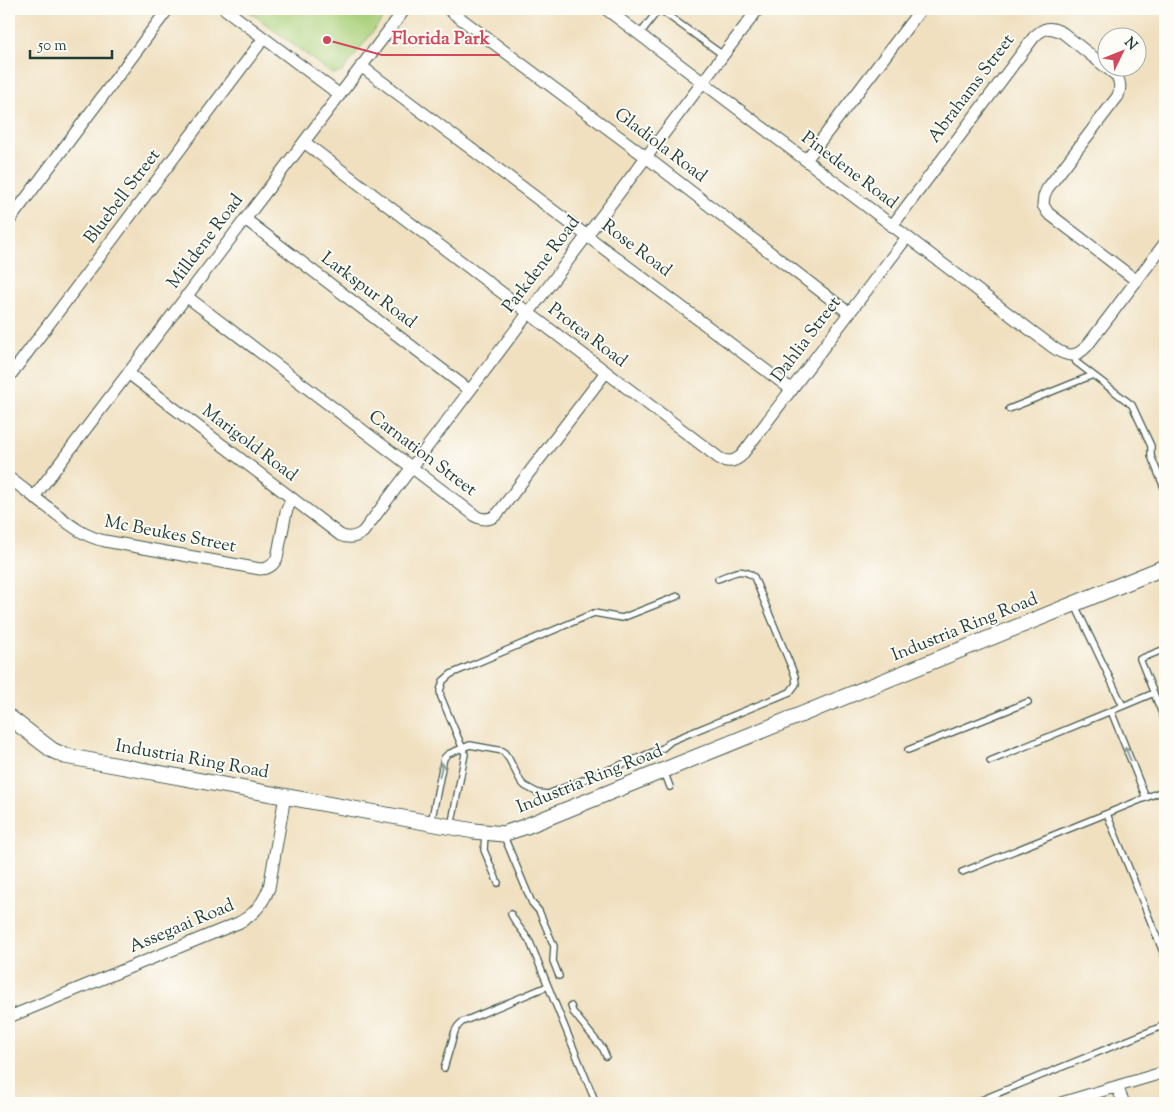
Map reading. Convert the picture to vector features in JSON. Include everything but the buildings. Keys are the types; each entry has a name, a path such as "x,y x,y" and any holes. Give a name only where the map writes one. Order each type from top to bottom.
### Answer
{"street":[{"path":"9,221 168,9"},
{"path":"225,9 340,95"},
{"name":"Milldene Road","path":"34,497 405,9"},
{"name":"Gladiola Road","path":"448,9 646,157 849,314"},
{"name":"Pinedene Road","path":"607,9 1059,351 1064,354 1073,355"},
{"name":"Parkdene Road","path":"351,538 363,532 758,9"},
{"path":"806,160 921,9"},
{"name":"Abrahams Street","path":"892,226 1034,37 1040,31 1048,28 1056,29 1117,76 1121,89 1118,96 1047,190 1043,205 1048,213 1137,281"},
{"name":"Bluebell Street","path":"9,377 264,38"},
{"name":"Rose Road","path":"361,66 792,390"},
{"name":"Protea Road","path":"304,142 723,461 732,461"},
{"name":"Larkspur Road","path":"245,220 469,390"},
{"name":"Dahlia Street","path":"732,461 741,456 907,237"},
{"path":"1073,355 1081,352 1088,346 1165,243"},
{"name":"Carnation Street","path":"186,296 411,468 482,519 492,518 499,512 606,372"},
{"name":"Marigold Road","path":"128,374 340,535 351,538"},
{"name":"Mc Beukes Street","path":"9,478 82,534 97,540 260,570 273,565 277,558 286,512 292,498"},
{"name":"Industria Ring Road","path":"9,717 52,750 66,756 451,827 504,834 664,771 1165,566"},
{"name":"Assegaai Road","path":"9,1017 234,925 249,917 263,901 268,888 285,796"},
{"path":"1061,1103 1165,1072"},
{"path":"1117,1087 1124,1103"}],"lane":[{"path":"640,34 659,9 723,55"},
{"path":"1073,355 1076,362 1134,407 1151,446 1151,456 1165,490"},
{"path":"1009,409 1093,375"},
{"path":"431,823 444,758 448,754 470,745 502,751 510,759 525,786 548,794 663,748 671,741 787,694 796,684 795,676 757,581 752,575 743,571 718,579"},
{"path":"451,827 465,754 441,697 441,686 446,678 451,674 594,613 622,618 678,596"},
{"path":"1074,603 1123,706"},
{"path":"1165,649 1140,659 1165,721"},
{"path":"990,761 1154,693"},
{"path":"908,750 1028,702"},
{"path":"1110,711 1146,798"},
{"path":"664,771 670,787"},
{"path":"962,872 1165,790"},
{"path":"1107,814 1165,957"},
{"path":"485,833 484,850 498,883"},
{"path":"504,834 532,903 539,911 554,946 553,961 559,976"},
{"path":"511,914 530,942 596,1103"},
{"path":"444,1068 455,1032 462,1022 548,986"},
{"path":"571,1006 606,1056"},
{"path":"974,1103 1165,1025"}],"green space":[{"path":"246,9 390,9 342,72 332,74"}],"place":[{"name":"Florida Park","path":"327,40"}]}
